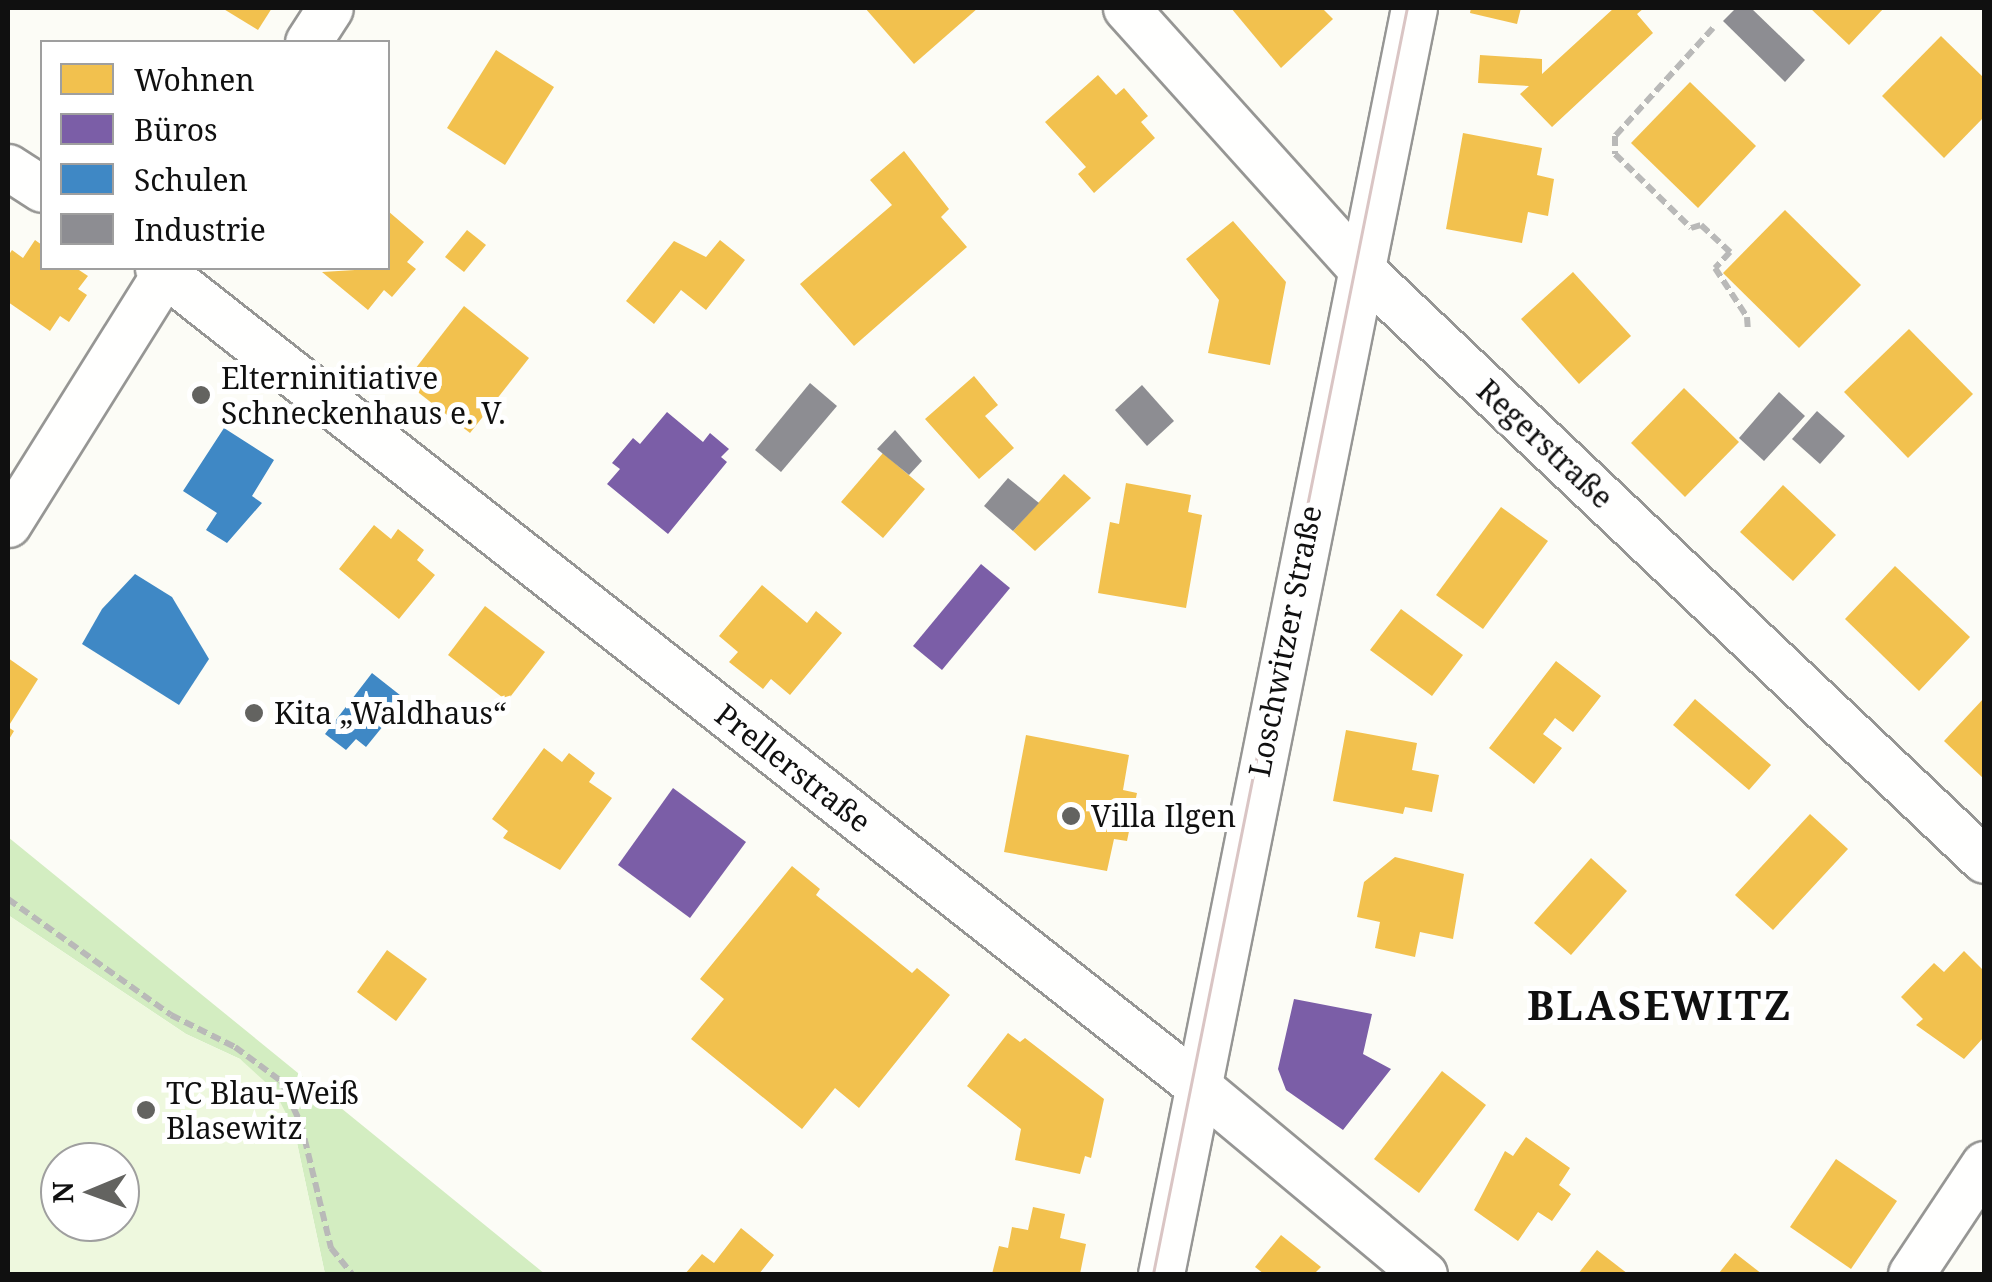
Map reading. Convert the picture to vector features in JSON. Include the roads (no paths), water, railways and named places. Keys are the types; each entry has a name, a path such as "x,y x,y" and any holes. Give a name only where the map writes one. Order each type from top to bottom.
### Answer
{"street":[{"path":"309,40 330,8"},
{"name":"Regerstraße","path":"1126,8 1358,266 1984,860"},
{"name":"Loschwitzer Straße","path":"1161,1274 1358,266 1414,8"},
{"path":"8,167 40,188"},
{"path":"8,524 163,270"},
{"name":"Prellerstraße","path":"163,270 1198,1086 1424,1274"},
{"path":"1911,1274 1984,1164"}],"tram line":[{"path":"1153,1274 1407,8"}],"place":[{"name":"Elterninitiative Schneckenhaus e. V.","path":"201,395"},
{"name":"Kita „Waldhaus“","path":"254,713"},
{"name":"Villa Ilgen","path":"1071,816"},
{"name":"TC Blau-Weiß Blasewitz","path":"146,1110"}],"district":[{"name":"BLASEWITZ","path":"1660,1005"}]}
